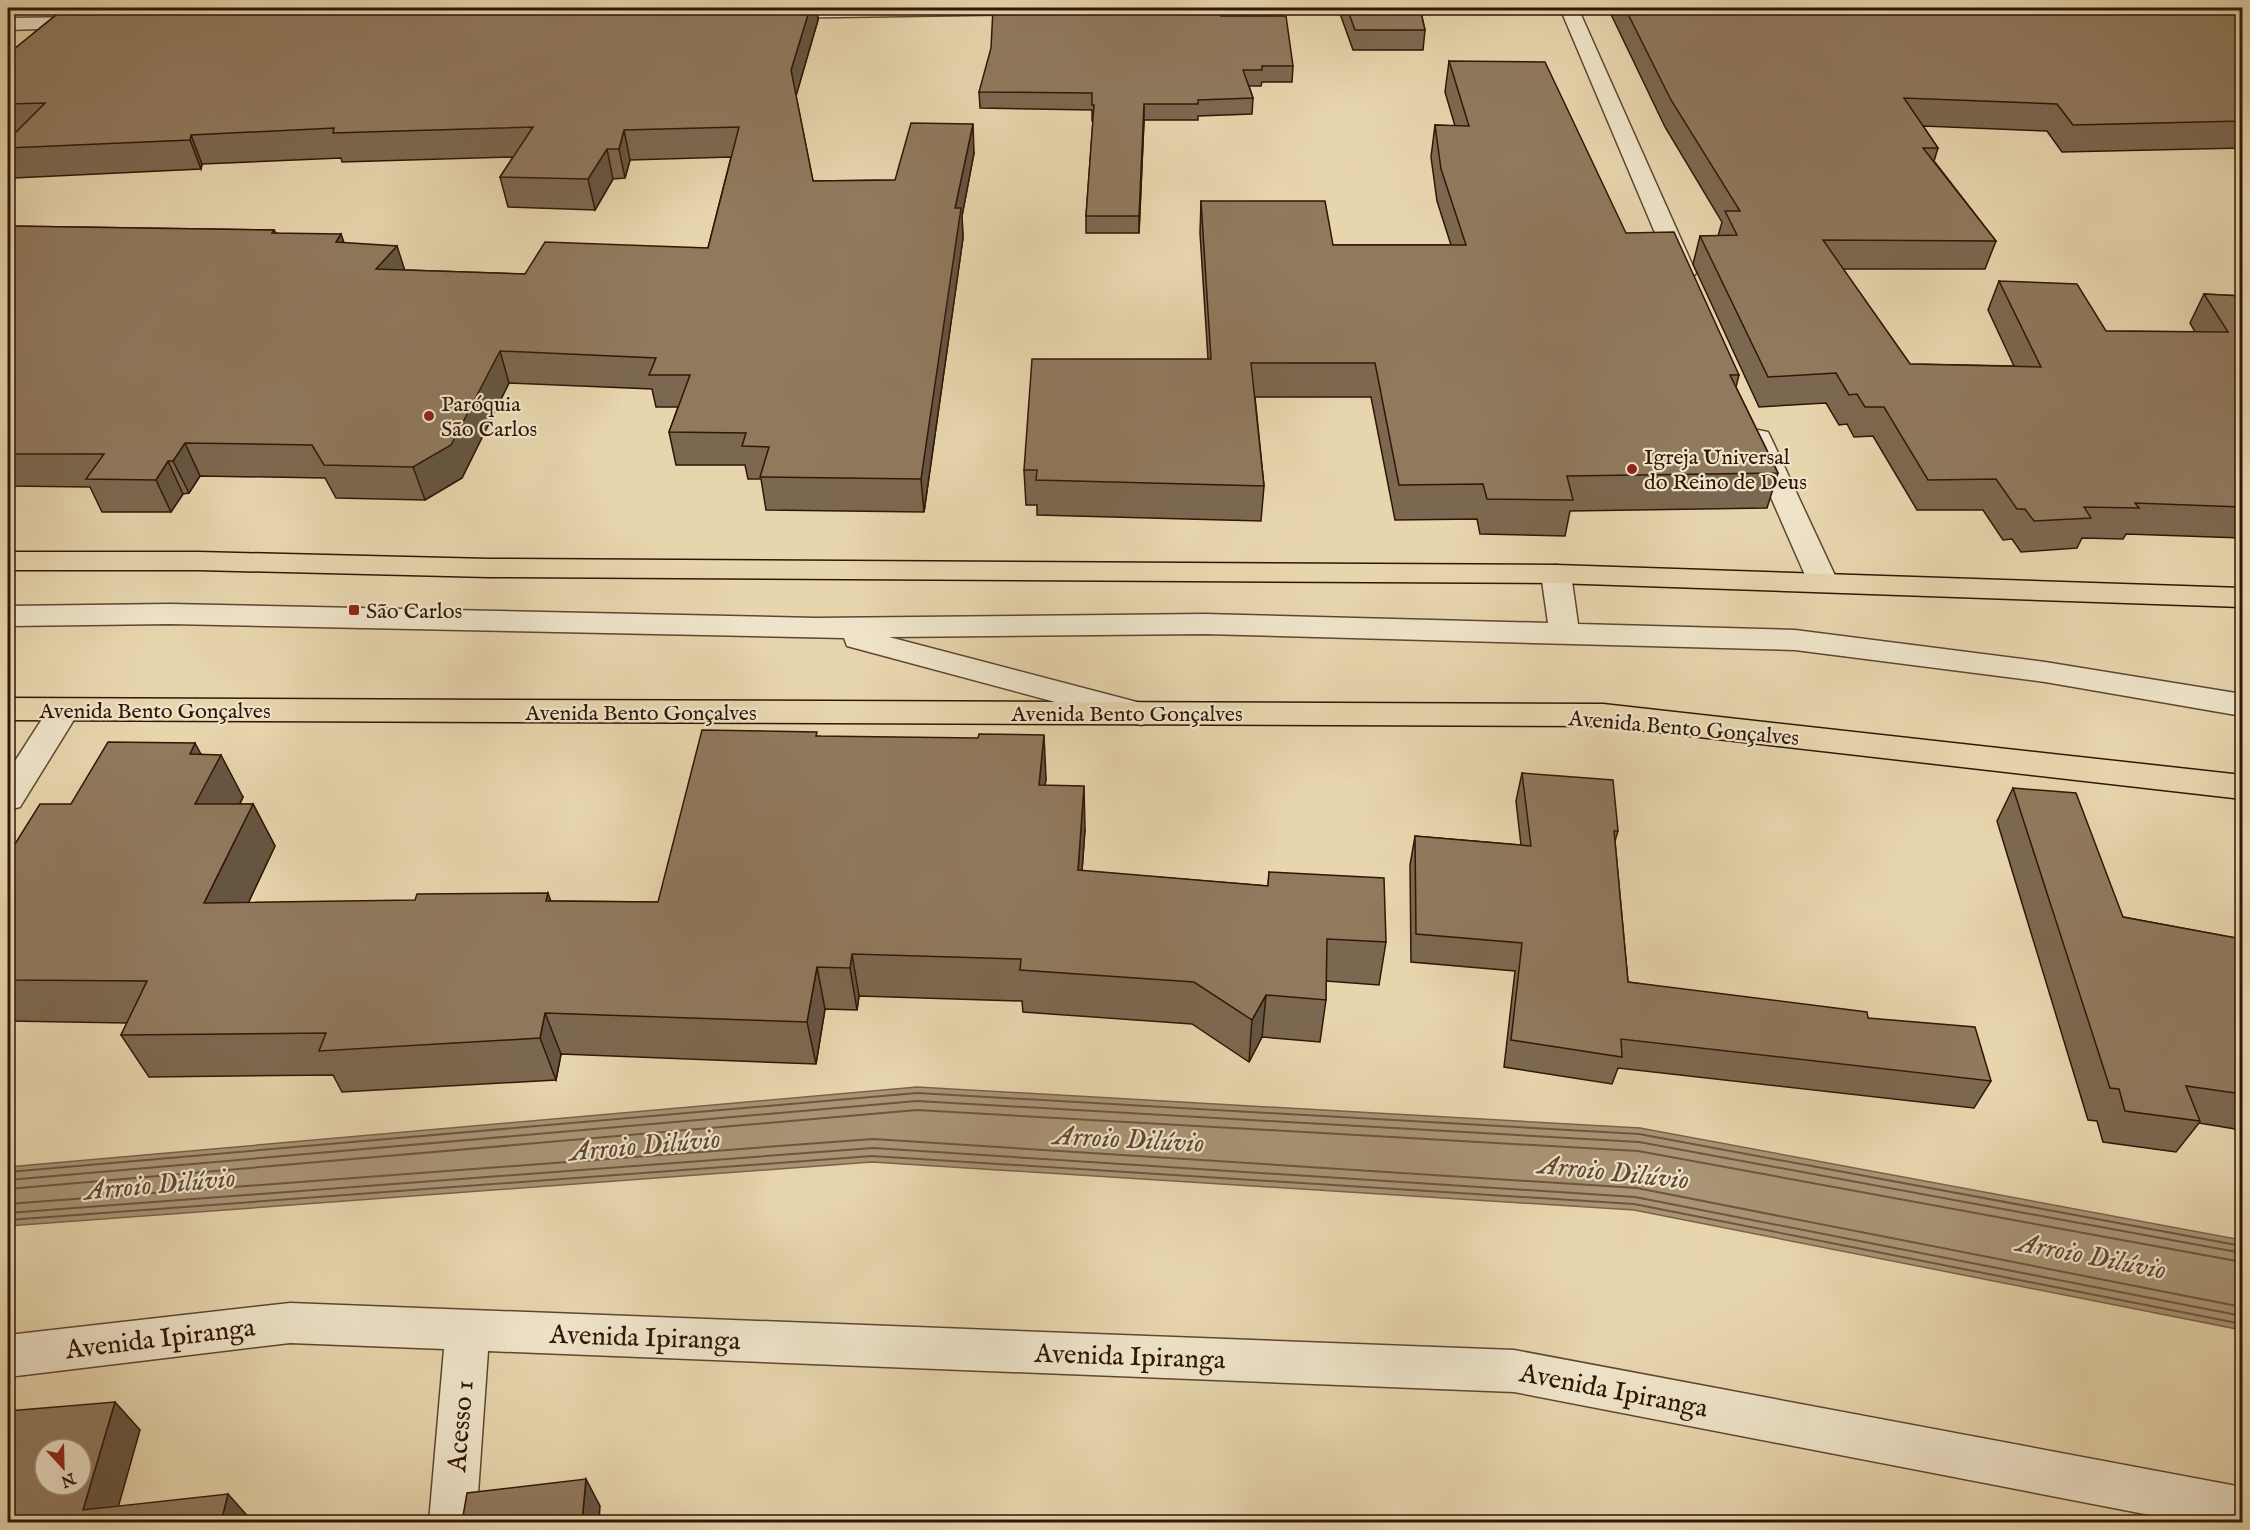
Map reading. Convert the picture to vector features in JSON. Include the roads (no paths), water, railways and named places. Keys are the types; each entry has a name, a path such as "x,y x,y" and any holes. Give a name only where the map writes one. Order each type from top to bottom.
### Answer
{"main road":[{"path":"8,561 199,561 489,568 1556,573 2242,598"},
{"name":"Avenida Bento Gonçalves","path":"8,709 1603,715 2242,787"}],"street":[{"path":"748,12 1035,8"},
{"path":"1569,8 1692,292"},
{"path":"8,24 115,22"},
{"path":"1751,421 1823,582"},
{"path":"1556,573 1564,633"},
{"path":"8,616 170,614 816,628 1204,624 1795,640 2045,672 2242,705"},
{"path":"816,628 1142,714"},
{"path":"8,798 64,710"},
{"name":"Avenida Ipiranga","path":"8,1356 290,1323 1514,1371 2242,1510"},
{"name":"Acesso 1","path":"452,1522 468,1330"}],"water":[{"name":"Arroio Dilúvio","path":"917,1087 1640,1128 2242,1240 2242,1330 1634,1210 872,1162 8,1226 8,1167"}],"place":[{"name":"Paróquia São Carlos","path":"429,416"},
{"name":"Igreja Universal do Reino de Deus","path":"1632,469"},
{"name":"São Carlos","path":"354,610"}]}
